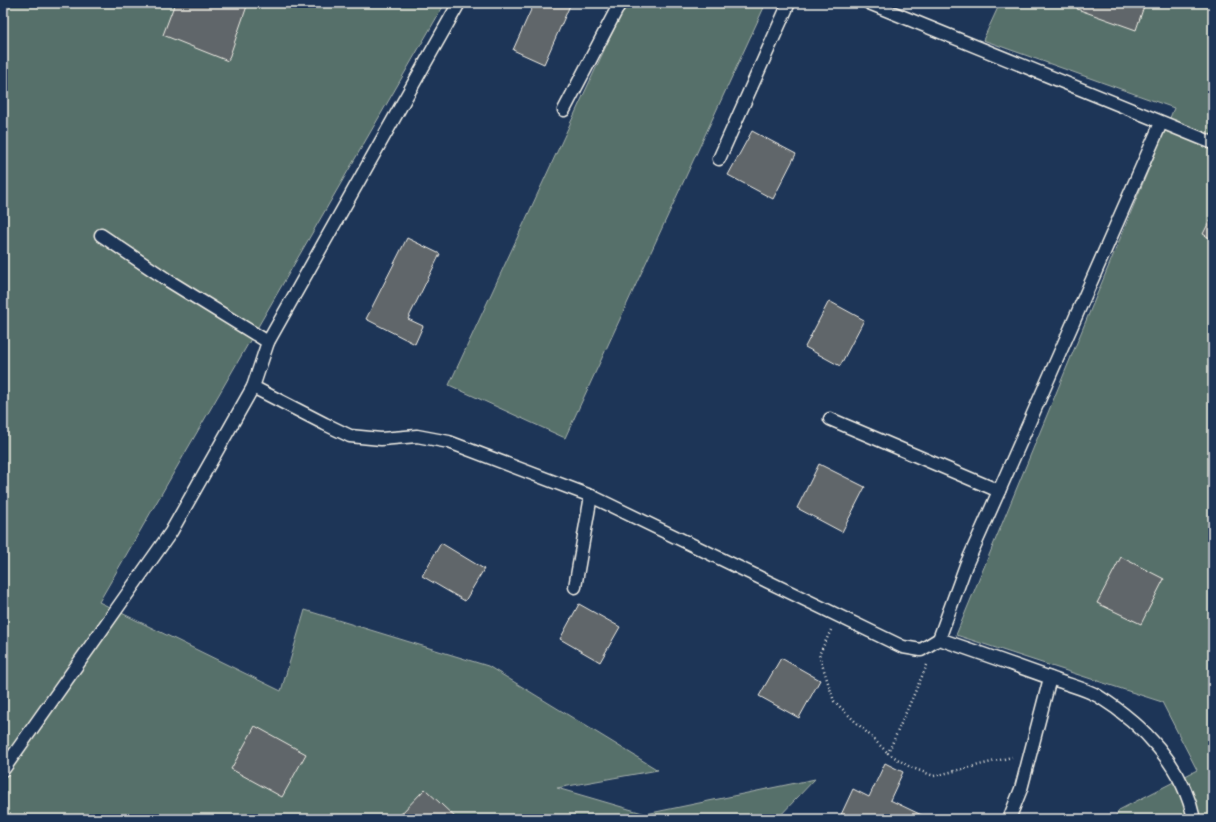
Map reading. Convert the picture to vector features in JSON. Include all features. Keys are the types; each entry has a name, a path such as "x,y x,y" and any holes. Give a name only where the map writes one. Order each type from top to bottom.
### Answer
{"lane":[{"path":"3,770 171,532 253,387 268,342 459,3"},
{"path":"564,110 620,3"},
{"path":"719,159 790,3"},
{"path":"869,3 1213,143"},
{"path":"253,387 350,436 381,439 417,436 449,442 591,496 903,647 921,650 939,639 966,565 1161,123"},
{"path":"101,235 169,281 268,342"},
{"path":"830,419 999,491"},
{"path":"575,587 591,496"},
{"path":"939,639 1097,695 1130,719 1158,745 1177,774 1191,804 1194,819"},
{"path":"1009,819 1021,789 1050,678"}],"path":[{"path":"838,616 819,655 834,701 888,753 910,767 934,776 1020,755 1030,757"},
{"path":"888,753 939,639"}],"green space":[{"path":"3,3 445,3 99,602 281,691 305,610 488,666 658,770 557,788 646,814 815,779 777,819 3,819"},
{"path":"626,3 766,3 565,438 449,385"},
{"path":"1000,3 1213,3 1213,819 1115,819 1119,810 1197,770 1162,702 956,635 1174,108 983,40"}],"building":[{"path":"175,3 248,3 228,61 163,35"},
{"path":"534,3 571,3 544,64 513,50"},
{"path":"1079,3 1145,3 1136,30 1077,9"},
{"path":"752,131 796,154 773,199 728,175"},
{"path":"1213,214 1213,240 1203,234"},
{"path":"407,238 440,254 408,319 423,326 415,344 366,319"},
{"path":"829,301 864,320 840,366 805,347"},
{"path":"819,464 865,487 842,532 797,508"},
{"path":"441,543 484,569 465,601 422,576"},
{"path":"1121,557 1164,579 1141,624 1097,603"},
{"path":"579,604 620,627 600,662 560,639"},
{"path":"781,658 820,680 799,718 759,696"},
{"path":"255,726 306,754 282,797 231,769"},
{"path":"885,763 903,772 890,800 930,819 839,819 853,789 869,797"},
{"path":"425,789 457,819 399,819 398,817"}]}
